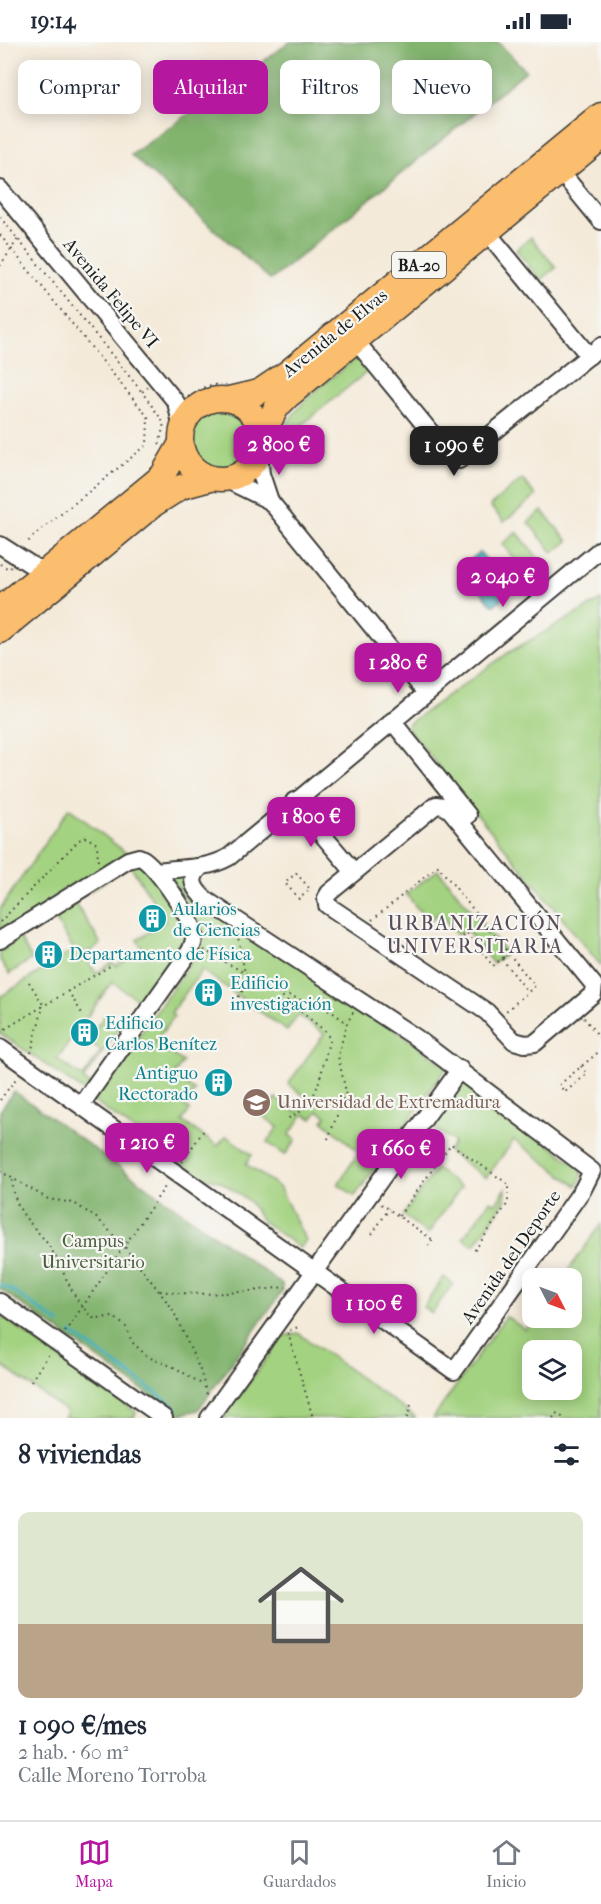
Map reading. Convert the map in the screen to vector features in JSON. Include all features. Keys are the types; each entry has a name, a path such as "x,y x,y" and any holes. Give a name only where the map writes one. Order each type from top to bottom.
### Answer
{"highway":[{"name":"Avenida de Elvas","path":"229,391 259,392 287,373 601,115"},
{"name":"Avenida de Elvas","path":"260,444 277,406 601,138"},
{"path":"0,609 32,563 162,476 173,440 197,406 229,391 251,411 260,444 247,471 181,487 154,504 0,631"},
{"path":"173,440 198,474 217,479"}],"street":[{"path":"560,171 601,221"},
{"name":"Avenida Felipe VI","path":"0,189 178,406 173,440"},
{"path":"356,340 451,457 456,460 462,459 595,351 487,232"},
{"path":"260,444 261,474 270,501 426,693"},
{"path":"217,479 270,501"},
{"path":"0,545 32,563"},
{"path":"211,1415 460,1069 361,1001 211,904 195,889 192,880 199,869 229,857 601,549"},
{"path":"392,721 601,975"},
{"path":"294,801 354,872"},
{"path":"444,806 594,985 594,993 538,1041 528,1045 514,1041 496,1020 332,911 325,900 329,893 354,872 431,807 444,806"},
{"path":"0,940 128,860 144,858 157,871 192,926 193,944 81,1106"},
{"path":"157,871 190,866 199,869"},
{"path":"0,1048 314,1271"},
{"name":"Avenida del Deporte","path":"314,1271 454,1371 583,1189 592,1171 460,1069"},
{"path":"0,1302 164,1418"}],"path":[{"path":"0,218 142,392 173,440"},
{"path":"0,235 148,417 147,445 31,538 32,563 9,569 0,564"},
{"path":"0,266 18,239"},
{"path":"142,392 157,379"},
{"path":"185,399 206,386 229,391"},
{"path":"0,922 79,840 86,837 97,844 99,855 97,868"},
{"path":"361,930 438,866 535,986 496,1020"},
{"path":"296,873 310,889 298,899 285,883 296,873"},
{"path":"235,1002 247,984 238,936 242,924"},
{"path":"462,937 467,933 493,966 509,953"},
{"path":"193,944 273,989 325,1031 330,1039 319,1087 313,1100 297,1115 286,1119"},
{"path":"502,959 528,992"},
{"path":"0,1032 111,966"},
{"path":"0,1100 29,1058 44,1006 29,982"},
{"path":"273,989 332,1012 347,1023"},
{"path":"68,991 82,1015"},
{"path":"328,1139 346,1092 338,1056 347,1023 361,1001"},
{"path":"577,1008 601,1039"},
{"path":"581,1066 587,1074 565,1092 559,1084 581,1066 601,1050"},
{"path":"31,1381 204,1130"},
{"path":"399,1216 451,1144 508,1184 508,1203 472,1254"},
{"path":"0,1171 48,1199 74,1203 98,1219 124,1246 160,1291 187,1340 204,1386 211,1415"},
{"path":"12,1180 14,1194 28,1224 47,1243 81,1308 93,1318 114,1317 126,1328 132,1342 148,1357 176,1368 204,1386"},
{"path":"369,1195 433,1239 428,1246"},
{"path":"372,1234 389,1209"},
{"path":"160,1291 191,1295 224,1294 291,1286"},
{"path":"293,1323 288,1331 313,1418"},
{"path":"288,1331 301,1326"},
{"path":"407,1418 411,1405"},
{"path":"553,1418 556,1413 564,1418"}],"green space":[{"path":"290,42 498,42 526,71 492,99 492,60 392,60 392,114 474,114 271,280 131,155 189,114 268,114 268,60 265,60"},
{"path":"531,237 556,268 541,280 516,250"},
{"path":"363,353 374,366 278,444 283,430 301,405"},
{"path":"215,409 227,409 243,418 250,428 252,440 250,452 243,462 227,471 215,471 204,466 195,457 190,446 190,434 195,423 204,414"},
{"path":"522,479 536,496 504,522 490,506"},
{"path":"542,511 568,541 553,553 528,522"},
{"path":"517,532 542,563 528,575 502,544"},
{"path":"601,600 601,966 407,728 408,724 508,653"},
{"path":"69,808 130,856 0,936 0,909"},
{"path":"132,863 147,865 190,929 189,943 152,997 146,989 83,1080 91,1085 85,1092 0,1033 0,997 74,950 53,916 19,937 32,959 9,974 0,960 0,946","holes":["130,865 166,921 137,940 143,949 116,966 113,962 96,973 84,955 101,944 74,901","112,982 138,1000 120,1025 105,1015 87,1040 101,1051 83,1077 57,1059"]},
{"path":"438,870 506,953 493,964 466,929 457,935 439,913 428,922 406,894"},
{"path":"183,874 447,1067 355,1196 338,1184 359,1152 323,1121 326,1116 318,1111 312,1119 304,1114 289,1135 296,1140 285,1155 267,1142 278,1127 263,1116 276,1098 297,1112 307,1098 288,1084 324,1034 298,1015 287,1031 202,970 171,1013 174,1016 155,1042 183,1062 173,1076 195,1091 185,1106 190,1110 182,1121 218,1146 226,1136 252,1155 246,1164 279,1187 306,1241 300,1248 262,1221 249,1201 220,1181 199,1176 93,1101 196,955 202,941 202,930 171,877"},
{"path":"462,1079 581,1169 582,1176 577,1186 514,1140 486,1178 448,1151 454,1142 429,1124"},
{"name":"Campus Universitario","path":"14,1091 282,1284 283,1290 198,1410 178,1415 0,1289 0,1111"},
{"path":"436,1169 461,1187 428,1234 403,1215"},
{"path":"506,1188 505,1201 474,1246 463,1238 490,1201 495,1204"},
{"path":"601,1224 601,1418 433,1418 506,1316 525,1330 527,1328 582,1328 582,1268 570,1268"},
{"path":"444,1277 453,1284 432,1313 423,1307"},
{"path":"0,1315 136,1412 134,1418 64,1418 67,1412 0,1364"},
{"path":"298,1333 415,1418 223,1418 283,1336"}],"water":[{"path":"480,552 512,591 493,606 461,567"}],"waterway":[{"path":"0,1285 10,1289 60,1324"},
{"path":"71,1333 176,1407"}],"place":[{"name":"Aularios de Ciencias","path":"152,919"},
{"name":"Departamento de Física","path":"48,954"},
{"name":"Edificio investigación","path":"209,993"},
{"name":"Edificio Carlos Benítez","path":"84,1033"},
{"name":"Antiguo Rectorado","path":"219,1083"},
{"name":"Universidad de Extremadura","path":"256,1102"}],"district":[{"name":"URBANIZACIÓN UNIVERSITARIA","path":"475,934"}]}
